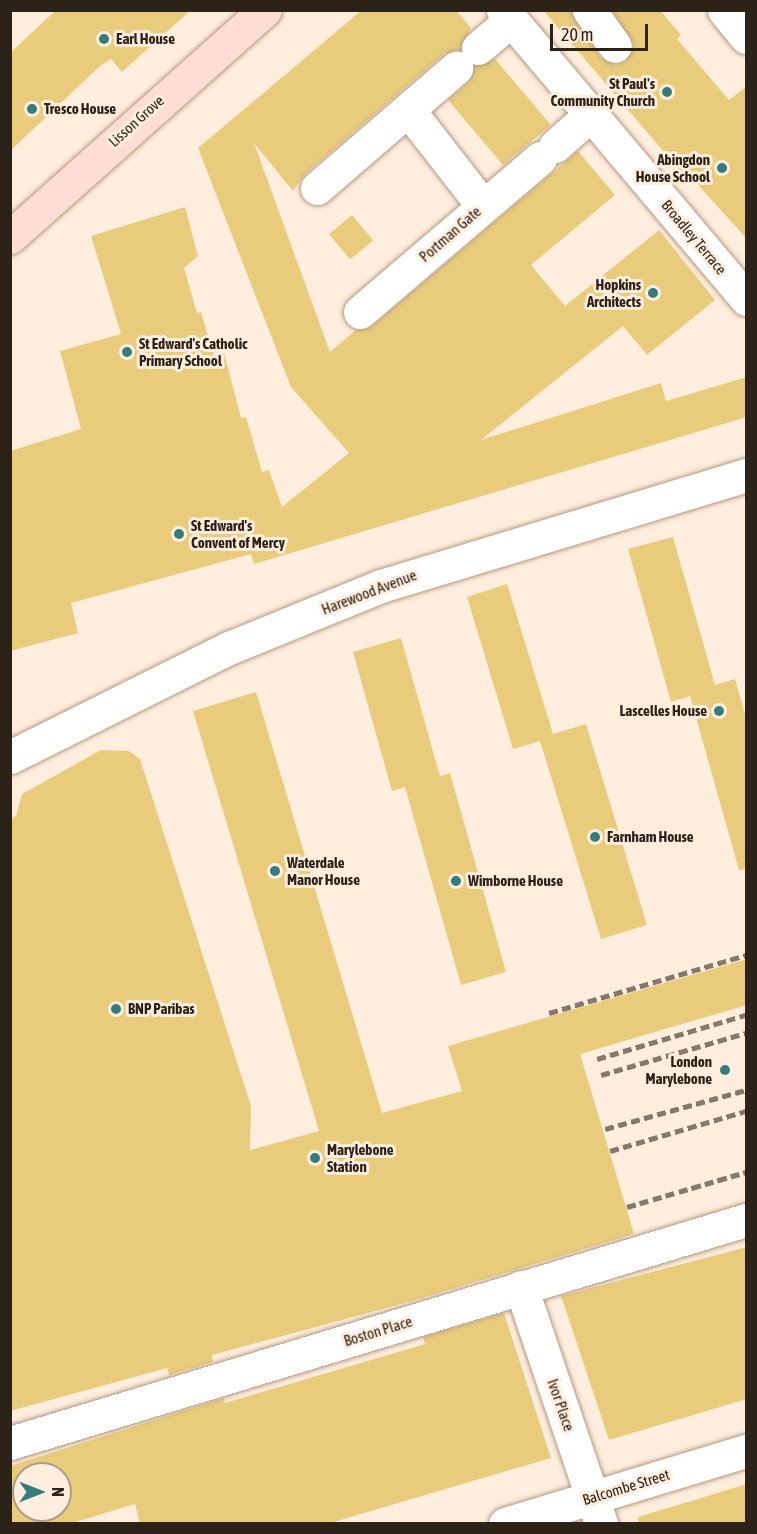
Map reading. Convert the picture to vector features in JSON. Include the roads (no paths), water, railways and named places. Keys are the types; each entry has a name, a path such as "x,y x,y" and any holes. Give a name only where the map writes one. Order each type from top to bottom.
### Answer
{"main road":[{"name":"Lisson Grove","path":"10,237 265,10"}],"street":[{"path":"589,10 615,46"},
{"path":"724,10 747,37"},
{"path":"317,188 409,111 467,58 507,15"},
{"name":"Broadley Terrace","path":"507,15 747,299"},
{"path":"409,111 483,206"},
{"name":"Portman Gate","path":"360,312 590,115"},
{"name":"Harewood Avenue","path":"10,757 229,648 381,586 747,475"},
{"name":"Boston Place","path":"10,1443 747,1220"},
{"name":"Ivor Place","path":"521,1287 597,1510"},
{"name":"Balcombe Street","path":"505,1524 597,1510 747,1451"}],"railway":[{"path":"549,1013 746,955"},
{"path":"597,1059 746,1015"},
{"path":"601,1075 746,1033"},
{"path":"605,1129 746,1090"},
{"path":"610,1151 746,1111"},
{"path":"627,1207 746,1172"}],"place":[{"name":"Earl House","path":"104,39"},
{"name":"St Paul's Community Church","path":"667,92"},
{"name":"Tresco House","path":"32,109"},
{"name":"Abingdon House School","path":"722,168"},
{"name":"Hopkins Architects","path":"653,293"},
{"name":"St Edward's Catholic Primary School","path":"127,352"},
{"name":"St Edward's Convent of Mercy","path":"179,534"},
{"name":"Lascelles House","path":"719,711"},
{"name":"Farnham House","path":"595,837"},
{"name":"Waterdale Manor House","path":"275,871"},
{"name":"Wimborne House","path":"456,881"},
{"name":"BNP Paribas","path":"116,1009"},
{"name":"London Marylebone","path":"725,1070"},
{"name":"Marylebone Station","path":"315,1158"}]}
